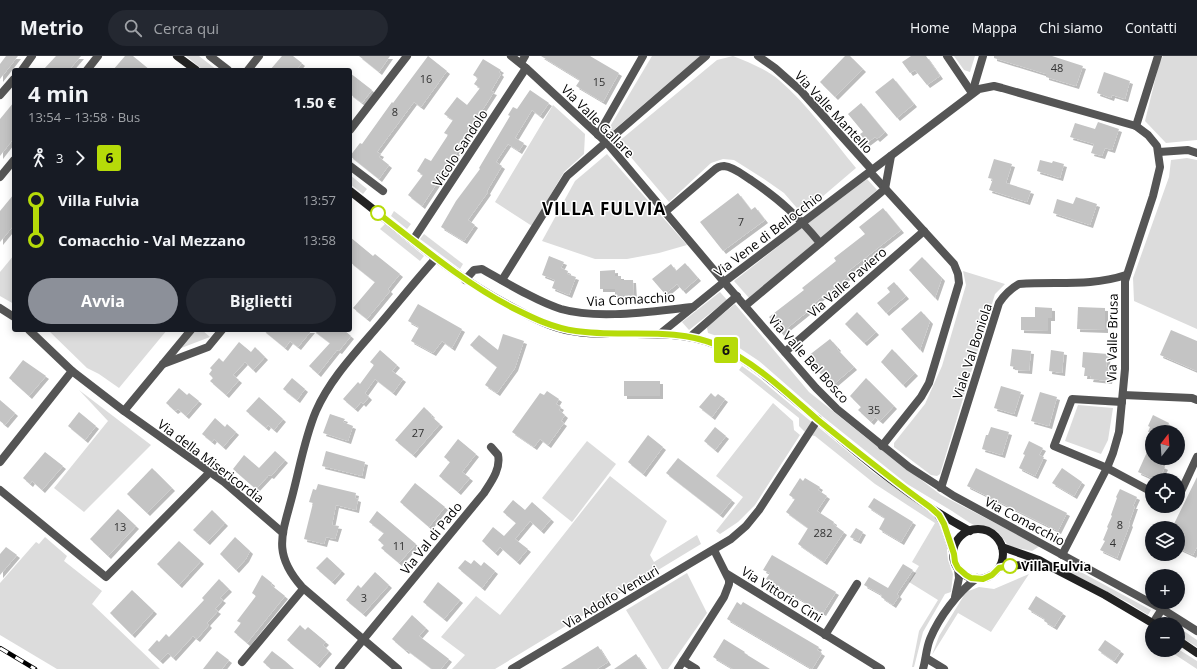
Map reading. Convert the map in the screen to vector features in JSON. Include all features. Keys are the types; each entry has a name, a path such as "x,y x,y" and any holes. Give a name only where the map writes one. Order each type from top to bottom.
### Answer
{"main road":[{"path":"178,56 193,68"},
{"path":"352,193 465,280 492,297 525,314 559,328 576,331 599,334 661,334 690,337 717,345 743,359 869,462 939,515 944,524 958,568 971,578 977,578"},
{"path":"930,507 970,531"},
{"name":"Via Comacchio","path":"970,531 976,528 984,529 995,534 1002,546 1039,560 1105,595 1145,619"},
{"path":"954,554 955,544 958,538 965,532 970,531"},
{"path":"999,568 1003,558 1002,546"},
{"name":"Via Comacchio","path":"977,578 983,579 992,575 999,568 1014,565 1037,565 1053,568"},
{"path":"1185,644 1197,652"}],"street":[{"path":"23,68 32,56"},
{"path":"89,68 98,56"},
{"path":"210,56 225,68"},
{"path":"250,68 259,56"},
{"path":"352,127 407,56"},
{"name":"Via Valle Gallare","path":"512,56 607,143 724,282"},
{"name":"Vicolo Sandolo","path":"413,240 524,66 525,56"},
{"path":"598,135 643,56"},
{"path":"502,280 567,176 706,56"},
{"name":"Via Valle Mantello","path":"758,56 775,68 801,91 871,171"},
{"path":"947,56 972,93"},
{"path":"972,93 983,56"},
{"path":"1136,126 1158,56"},
{"path":"0,95 12,81"},
{"path":"972,93 985,86 1002,88 1136,126 1152,140 1157,146 1159,152 1159,176 1126,275"},
{"name":"Via Vene di Bellocchio","path":"661,334 724,282 972,93"},
{"path":"1159,152 1188,150 1197,153"},
{"path":"745,306 885,188 891,156"},
{"path":"0,177 12,162"},
{"path":"665,212 718,167 724,166 732,168 776,198 803,223 820,243"},
{"path":"352,168 383,191"},
{"path":"871,171 954,264 958,274 959,283 929,383 921,397 882,446"},
{"name":"Via Valle Paviero","path":"785,352 924,231"},
{"path":"398,669 303,589 291,572 283,556 281,542 305,445 320,404 335,380 361,346 436,258"},
{"name":"Via Comacchio","path":"465,280 476,269 482,269 552,306 575,312 596,314 623,313 693,307"},
{"name":"Via Valle Brusa","path":"1062,555 1107,468 1119,432 1125,369 1124,291 1126,275"},
{"name":"Viale Val Boniola","path":"941,488 999,303 1004,295 1011,288 1019,284 1093,283 1126,275"},
{"name":"Via Valle Bel Bosco","path":"724,282 826,398 882,446 909,467 941,488"},
{"path":"690,337 737,296"},
{"path":"0,308 12,316"},
{"name":"Via della Misericordia","path":"31,332 72,370 124,411 233,489 283,533"},
{"path":"124,411 189,332"},
{"path":"163,364 208,347 220,332"},
{"path":"0,462 72,370"},
{"path":"1122,398 1192,398 1197,400"},
{"name":"Via Valle Brusa","path":"1107,468 1054,446 1072,399 1122,398"},
{"path":"678,669 724,597 729,584 718,548 746,526 759,510 818,419"},
{"name":"Via Val di Pado","path":"364,640 487,488 496,474 499,459 498,455 491,447"},
{"path":"1185,483 1197,457"},
{"path":"1107,468 1145,488"},
{"path":"0,490 106,577 210,472"},
{"name":"Via Comacchio","path":"941,488 966,504 1145,599"},
{"name":"Via Adolfo Venturi","path":"512,669 718,548"},
{"path":"954,600 959,578 958,568"},
{"name":"Via Vittorio Cini","path":"727,574 881,669"},
{"path":"923,669 928,646 934,631 954,600 965,587 977,578"},
{"name":"Via Vittorio Cini","path":"825,634 856,584"},
{"path":"242,662 303,589"},
{"name":"Via Comacchio","path":"1158,617 1162,609 1197,631"},
{"path":"339,669 364,640"},
{"path":"926,658 944,669"},
{"path":"683,661 696,669"}],"shaded area":[{"path":"186,56 199,56 214,68 201,68"},
{"path":"652,56 700,56 609,134 608,130"},
{"path":"733,56 763,69 774,76 790,90 810,111 856,168 802,214 784,193 764,179 734,160 723,159 711,163 669,202 618,142 717,60"},
{"path":"954,56 975,56 970,72 964,70"},
{"path":"1163,56 1197,56 1197,140 1166,143 1145,121 1159,64"},
{"path":"553,105 585,134 584,154 564,172 532,226 495,202"},
{"path":"607,154 687,245 659,253 627,259 595,259 542,241 575,181"},
{"path":"1187,158 1197,160 1197,329 1134,301 1133,278 1169,177 1171,160"},
{"path":"352,177 367,189 363,194 352,186"},
{"path":"867,179 877,190 821,238 808,223"},
{"path":"394,211 411,224 407,229 391,216"},
{"path":"385,224 424,256 420,261 380,229"},
{"path":"803,227 815,242 750,299 734,281"},
{"path":"424,234 463,264 460,269 420,239"},
{"path":"12,257 12,303 0,296 0,272"},
{"path":"963,271 1005,284 995,294 940,474 937,476 931,475 894,447 894,443 925,404 942,366 966,285"},
{"path":"720,292 727,300 689,330 682,322"},
{"path":"735,304 809,392 869,440 941,495 1040,546 1032,551 1012,547 1007,544 998,532 990,528 978,527 970,523 907,484 822,416 759,361 723,338 708,333 707,328 709,325"},
{"path":"50,332 165,332 119,388 99,374 87,368"},
{"path":"190,332 204,332 210,337 176,350"},
{"path":"742,366 814,424 807,434 799,426 799,418 739,370"},
{"path":"79,390 151,445 84,512 54,488 108,421"},
{"path":"773,403 793,421 794,430 800,435 755,505 738,522 720,534 716,531 743,497 716,476"},
{"path":"1078,405 1113,408 1108,440 1101,454 1065,441"},
{"path":"817,426 874,473 926,508 936,516 943,526 947,543 948,560 953,574 951,592 945,594 923,632 914,667 912,667 919,631 938,600 909,582 919,566 912,562 935,523 875,484 815,436 810,435"},
{"path":"587,441 616,464 572,522 542,498"},
{"path":"610,476 667,521 650,555 654,562 697,535 701,544 495,669 452,669 465,655 441,637 476,596 500,615"},
{"path":"45,537 67,556 64,561 102,591 92,604 160,669 57,669 0,635 0,583 36,542 39,544"},
{"path":"1066,564 1145,607 1145,609 1151,610 1148,615 1129,603 1063,569"},
{"path":"687,573 707,613 668,669 662,669 626,610"},
{"path":"1029,574 991,632 958,613 932,655 939,636 966,592 979,587 994,589"},
{"path":"1185,632 1197,640 1197,647 1185,639"},
{"path":"1185,653 1197,661 1197,669 1179,657 1185,657"}],"building":[{"path":"6,56 18,56 0,79 0,64"},
{"path":"56,56 81,56 71,68 45,68"},
{"path":"125,56 133,56 148,68 115,68"},
{"path":"282,56 293,56 302,63 298,68 272,68"},
{"path":"359,56 390,56 379,72"},
{"path":"428,56 447,71 421,107 414,102 377,152 381,154 379,157 389,165 379,179 352,158 352,153 360,143 362,144 392,102 393,103"},
{"path":"541,56 590,56 619,73 603,102 576,86 580,80"},
{"path":"845,56 850,56 863,69 835,97 820,82"},
{"path":"911,56 926,56 940,76 927,85 915,70 910,73 902,62"},
{"path":"994,56 1052,56 1083,66 1076,86 1046,77 1046,74 994,58"},
{"path":"483,59 501,70 499,72 501,74 491,91 494,92 422,206 408,195 423,175 417,171 425,158 431,161 448,135 444,133 453,120 444,114 457,97 467,105 480,88 474,84 478,78 473,75"},
{"path":"1104,72 1130,81 1125,99 1112,95 1111,98 1097,93"},
{"path":"352,75 372,90 362,103 352,96"},
{"path":"893,78 914,104 897,118 875,92"},
{"path":"530,90 549,103 540,116 532,110 515,138 524,143 519,151 508,144 496,162 502,166 487,191 488,192 468,220 475,225 464,241 441,227 456,201 480,169 479,168 510,116 508,115 513,107 517,109"},
{"path":"861,103 885,132 877,139 875,137 867,143 860,134 863,132 848,114"},
{"path":"12,104 12,141 0,156 0,119"},
{"path":"1098,122 1119,129 1112,150 1105,148 1102,156 1091,153 1094,144 1070,137 1075,123 1095,129"},
{"path":"994,159 1012,164 1006,183 1031,191 1027,202 989,190 993,179 988,178"},
{"path":"1040,160 1064,164 1060,178 1037,171"},
{"path":"738,193 751,210 755,207 765,220 723,251 700,222"},
{"path":"12,196 12,227 0,242 0,211"},
{"path":"1076,197 1097,204 1090,225 1053,213 1057,199 1073,204"},
{"path":"883,208 901,230 847,272 850,275 815,302 817,304 781,333 769,317 804,290 802,288 836,261 834,258 865,234 859,227"},
{"path":"352,239 373,256 375,254 400,274 388,289 390,291 367,319 353,308 375,282 352,264"},
{"path":"549,256 564,262 561,268 568,271 567,274 576,277 569,295 552,288 555,280 542,275"},
{"path":"922,257 942,278 935,298 909,270"},
{"path":"685,263 698,278 683,291 677,284 665,294 652,279 671,264 676,271"},
{"path":"615,270 615,276 621,276 621,280 633,280 634,297 615,297 615,289 600,289 600,271"},
{"path":"894,282 906,296 886,313 877,303 890,292 887,288"},
{"path":"418,304 462,329 452,348 442,341 433,353 411,341 419,327 408,321"},
{"path":"1035,307 1052,308 1052,318 1048,318 1048,331 1021,330 1021,317 1035,317"},
{"path":"1078,307 1105,308 1105,330 1077,329"},
{"path":"921,311 930,321 920,350 901,329"},
{"path":"857,312 876,332 864,343 845,324"},
{"path":"1171,330 1197,341 1197,371 1160,355"},
{"path":"265,332 310,332 298,347 290,341 285,348"},
{"path":"316,332 346,332 351,336 339,351 337,350 318,374 309,366 330,343"},
{"path":"503,334 524,341 515,368 497,393 485,385 497,367 470,345 479,335 498,350"},
{"path":"830,339 854,367 834,384 831,381 829,383 811,363 813,362 808,356"},
{"path":"239,342 251,352 255,347 265,357 253,370 245,362 233,375 239,380 226,395 210,381 213,378 209,374 212,370 210,368 219,358 223,362"},
{"path":"892,349 915,373 903,385 881,362"},
{"path":"1012,349 1031,351 1029,371 1015,370 1015,367 1010,366"},
{"path":"380,350 397,365 392,371 403,379 393,393 375,379 365,393 369,397 363,404 361,402 355,409 343,399 358,382 360,384 374,365 370,362"},
{"path":"1051,350 1064,352 1062,373 1049,371"},
{"path":"1083,352 1108,354 1106,367 1111,368 1109,381 1090,379 1091,376 1084,376 1085,368 1082,367"},
{"path":"23,360 46,376 29,396 9,378"},
{"path":"292,378 305,389 297,400 283,389"},
{"path":"866,378 894,406 880,421 875,417 871,422 858,410 861,407 850,396"},
{"path":"624,381 660,381 660,396 624,396"},
{"path":"1001,386 1021,392 1014,414 994,408"},
{"path":"179,388 187,395 189,393 199,401 186,416 178,409 175,411 166,403"},
{"path":"547,391 559,399 556,404 561,407 559,410 565,415 561,421 564,423 548,445 540,439 534,447 512,432 540,393 544,395"},
{"path":"1040,392 1057,397 1049,426 1031,421"},
{"path":"711,393 715,397 718,394 725,399 712,417 699,407"},
{"path":"259,397 283,419 274,430 268,425 266,428 246,411"},
{"path":"0,400 15,413 5,425 0,421"},
{"path":"424,407 440,424 413,455 395,440"},
{"path":"79,412 96,426 85,440 68,426"},
{"path":"330,414 345,419 343,422 353,426 348,441 323,433"},
{"path":"1153,415 1169,423 1168,425 1148,425"},
{"path":"215,418 225,427 227,424 236,432 223,447 214,439 212,442 202,434"},
{"path":"715,427 726,436 715,450 704,441"},
{"path":"991,427 1009,432 1002,455 982,449 986,435 988,435"},
{"path":"648,435 663,447 643,474 628,462"},
{"path":"458,439 476,454 462,472 470,478 458,492 439,476 450,462 444,457"},
{"path":"1029,441 1043,448 1039,455 1044,457 1035,476 1019,468"},
{"path":"275,451 285,460 271,476 269,475 256,489 233,469 244,455 259,468"},
{"path":"326,451 365,462 362,476 322,466"},
{"path":"45,452 63,466 42,490 32,481 30,484 23,478"},
{"path":"1145,456 1145,465 1161,465 1165,467 1162,473 1145,473 1145,475 1138,472"},
{"path":"678,458 732,500 720,515 666,473"},
{"path":"152,468 172,488 147,513 127,494"},
{"path":"976,468 1067,513 1058,531 967,486"},
{"path":"1062,468 1082,482 1074,496 1052,483"},
{"path":"1197,477 1197,547 1193,555 1185,551 1185,521 1175,521 1179,513 1185,513 1185,501"},
{"path":"800,478 803,481 805,478 820,487 818,490 827,496 817,511 834,522 833,524 844,532 824,562 798,544 808,528 786,512 795,499 789,495"},
{"path":"415,483 445,507 429,527 400,502"},
{"path":"318,484 356,493 355,498 358,499 356,510 336,505 332,525 339,526 335,539 326,537 324,544 304,539 313,503 309,502 313,489 316,490"},
{"path":"1120,489 1137,497 1133,506 1135,506 1129,523 1130,524 1117,558 1100,550 1105,541 1103,540 1112,516 1116,497"},
{"path":"874,498 913,522 901,542 879,529 885,518 868,507"},
{"path":"513,500 525,510 532,502 551,519 541,531 530,521 515,539 528,549 517,562 500,547 495,553 482,541 493,527 504,536 516,523 503,512"},
{"path":"118,509 136,526 108,556 90,539"},
{"path":"212,510 225,523 207,542 193,530"},
{"path":"377,511 416,544 399,563 381,548 384,545 378,540 384,533 369,522"},
{"path":"856,528 863,532 858,541 850,537"},
{"path":"235,537 250,551 246,559 236,570 220,554"},
{"path":"179,541 201,561 179,585 157,564"},
{"path":"6,547 17,555 0,575 0,554"},
{"path":"772,555 836,592 823,613 766,579 770,573 763,570"},
{"path":"327,557 342,571 332,582 316,568"},
{"path":"465,560 471,564 474,560 481,566 484,562 495,571 482,588 458,568"},
{"path":"903,564 913,570 897,594 899,596 893,605 881,597 882,595 864,585 869,577 888,588"},
{"path":"375,572 389,585 363,614 346,600 358,585 361,588"},
{"path":"262,575 272,583 271,585 285,596 247,643 234,632 241,623 237,621 256,596 252,593"},
{"path":"219,579 229,589 220,598 223,600 215,609 218,611 207,623 209,625 197,639 193,636 173,658 168,653 160,661 148,650 157,640 159,642 166,634 169,637 204,600 202,598"},
{"path":"438,582 460,600 444,619 423,602"},
{"path":"132,590 154,611 132,635 110,613"},
{"path":"1036,596 1063,613 1054,627 1044,621 1045,619 1028,609"},
{"path":"737,602 741,605 743,602 819,647 817,650 822,653 812,669 727,619"},
{"path":"412,615 426,628 419,636 449,659 441,669 432,669 392,639"},
{"path":"300,625 305,630 308,627 326,642 323,645 329,651 317,665 287,640"},
{"path":"724,639 770,669 733,669 713,657"},
{"path":"1105,640 1121,651 1114,661 1098,650"},
{"path":"598,646 608,662 597,669 561,669"},
{"path":"217,651 229,660 222,669 203,669"},
{"path":"272,651 294,669 271,669 263,662"},
{"path":"636,654 646,669 614,669"}],"railway":[{"path":"0,648 35,669"}],"bus line":[{"name":"6","path":"378,213 465,280 503,303 553,326 599,334 675,334 705,340 727,350 743,359 763,374 864,458 939,515 949,538 955,562 958,568 966,575 971,578 983,579 992,575 999,568 1010,566"}],"place":[{"name":"Villa Fulvia","path":"1010,566"}],"district":[{"name":"VILLA FULVIA","path":"604,209"}]}
